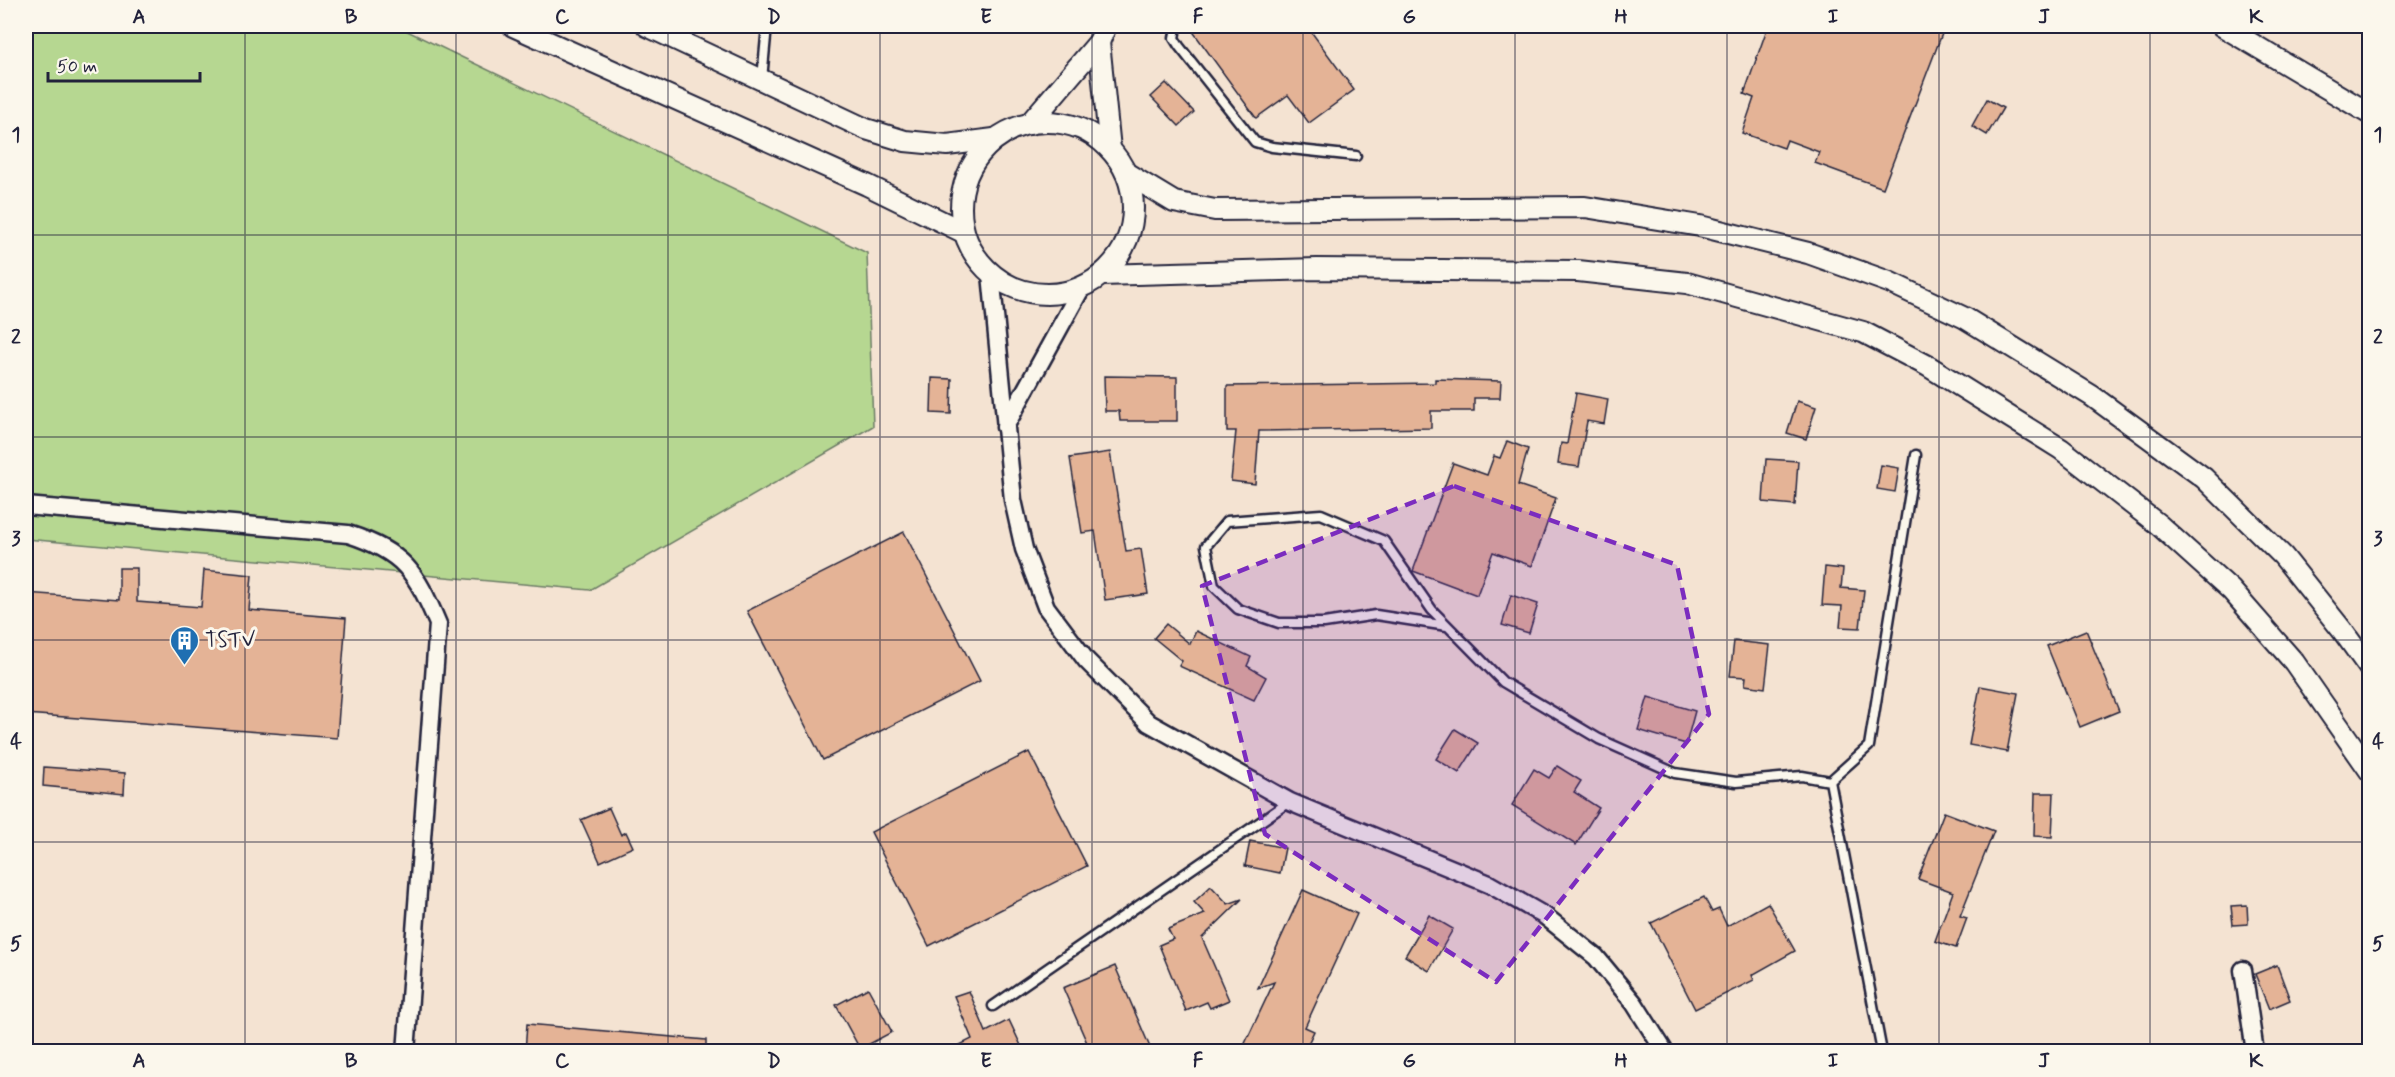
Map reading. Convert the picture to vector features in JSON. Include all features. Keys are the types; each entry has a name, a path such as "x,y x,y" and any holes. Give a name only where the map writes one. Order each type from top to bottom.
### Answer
{"street":[{"path":"513,26 867,184 963,232"},
{"path":"647,26 866,129 905,141 946,145 994,139"},
{"path":"2222,26 2370,114"},
{"path":"1029,124 1103,34"},
{"path":"1103,34 1110,149"},
{"path":"1058,122 1086,131 1110,149 1126,173 1133,202 1131,229 1120,255 1101,275 1082,287 1059,293 1035,293 1013,287 991,274 974,255 963,232 960,206 964,181 976,158 994,139 1014,128 1029,124 1058,122"},
{"path":"1126,173 1174,202 1215,210 1586,207 1700,226 1809,253 1889,282 1965,318 2092,396 2204,478 2283,556 2370,669"},
{"path":"1101,275 1317,269 1578,271 1687,283 1863,332 1928,366 2061,449 2159,525 2231,590 2294,662 2370,771"},
{"path":"991,274 1013,500 1024,549 1046,607 1086,660 1149,723 1290,802 1489,884 1545,916 1596,957 1634,1003 1665,1052"},
{"path":"1005,427 1082,287"},
{"path":"26,506 348,534 376,544 415,575 438,624 405,1052"},
{"path":"2243,970 2254,1052"}],"lane":[{"path":"762,80 767,26"},
{"path":"1179,26 1176,28 1174,38 1179,46 1254,142 1272,147 1356,156"},
{"path":"1830,781 1869,746 1916,454"},
{"path":"1447,626 1376,615 1324,623 1279,623 1238,609 1214,586 1206,546 1227,521 1321,514 1384,541 1432,610 1503,682 1599,739 1675,773 1736,782 1802,776 1830,781"},
{"path":"1830,781 1881,1052"},
{"path":"993,1006 1290,802"}],"highlighted area":[{"path":"1454,486 1677,565 1709,714 1496,982 1265,834 1202,586"}],"shaded area":[{"path":"397,26 2369,26 2369,1051 26,1051 26,540 590,590 867,253"}],"green space":[{"path":"26,26 397,26 867,253 873,426 590,590 26,539"}],"building":[{"path":"1189,26 1307,26 1354,90 1309,123 1288,95 1256,118"},
{"path":"1768,26 1945,26 1883,188 1815,163 1819,152 1787,140 1784,148 1742,133 1754,98 1744,94"},
{"path":"1166,83 1194,112 1179,126 1151,97"},
{"path":"1987,99 2003,108 1987,135 1972,126"},
{"path":"1104,376 1177,377 1177,421 1120,421 1119,411 1105,411"},
{"path":"932,378 952,379 951,414 931,413"},
{"path":"1435,379 1501,381 1500,398 1474,398 1474,411 1431,411 1431,428 1259,431 1255,484 1231,481 1236,431 1227,431 1227,386 1435,383"},
{"path":"1576,393 1608,399 1604,424 1587,421 1579,467 1558,464 1561,443 1567,444"},
{"path":"1797,401 1816,407 1806,439 1787,433"},
{"path":"1507,441 1528,449 1518,485 1556,498 1532,566 1493,552 1477,595 1413,571 1453,463 1487,475 1494,456 1500,458"},
{"path":"1110,452 1126,551 1141,549 1148,594 1105,600 1095,531 1082,533 1070,458"},
{"path":"1766,459 1798,461 1795,505 1763,502"},
{"path":"1881,465 1899,468 1895,492 1877,489"},
{"path":"904,532 980,681 823,760 747,611"},
{"path":"1825,567 1843,569 1841,588 1864,590 1860,628 1840,627 1842,606 1822,605"},
{"name":"TSTV","path":"119,568 137,568 137,602 201,607 204,570 252,575 249,610 346,618 337,738 26,714 26,593 119,600"},
{"path":"1511,595 1538,604 1529,633 1502,625"},
{"path":"1166,624 1190,644 1196,631 1251,657 1247,666 1266,677 1254,700 1179,666 1182,661 1154,638"},
{"path":"2086,630 2119,711 2080,727 2047,646"},
{"path":"1734,641 1770,645 1765,688 1745,685 1746,677 1730,676"},
{"path":"1980,686 2018,693 2007,752 1969,745"},
{"path":"1648,697 1695,711 1686,744 1638,730"},
{"path":"1455,729 1478,743 1459,773 1436,759"},
{"path":"1029,752 1087,866 929,946 871,832"},
{"path":"1557,766 1581,781 1574,792 1599,808 1576,845 1512,805 1534,769 1549,778"},
{"path":"44,767 125,773 124,794 43,786"},
{"path":"2035,793 2054,793 2052,837 2034,836"},
{"path":"609,808 621,835 626,832 633,847 600,862 581,820"},
{"path":"1944,812 1994,831 1960,916 1967,918 1956,948 1935,941 1953,892 1918,879"},
{"path":"1250,841 1285,848 1280,873 1245,866"},
{"path":"1211,886 1228,904 1242,899 1202,938 1229,1000 1210,1008 1207,1002 1186,1011 1159,945 1173,939 1168,929 1205,914 1194,902"},
{"path":"1303,890 1357,914 1305,1027 1314,1031 1304,1052 1241,1052 1274,982 1258,988"},
{"path":"1704,897 1712,912 1719,909 1727,926 1768,903 1795,951 1752,975 1754,980 1695,1009 1651,923"},
{"path":"2247,905 2248,924 2233,925 2231,906"},
{"path":"1429,915 1453,929 1429,971 1405,956"},
{"path":"2277,965 2290,1000 2269,1009 2255,974"},
{"path":"1115,966 1152,1052 1091,1052 1063,988"},
{"path":"868,988 892,1032 860,1049 836,1005"},
{"path":"969,991 986,1032 1009,1020 1024,1052 946,1052 972,1039 954,996"},
{"path":"527,1024 706,1040 706,1052 525,1052"}],"place":[{"name":"TSTV","path":"184,666"}]}
